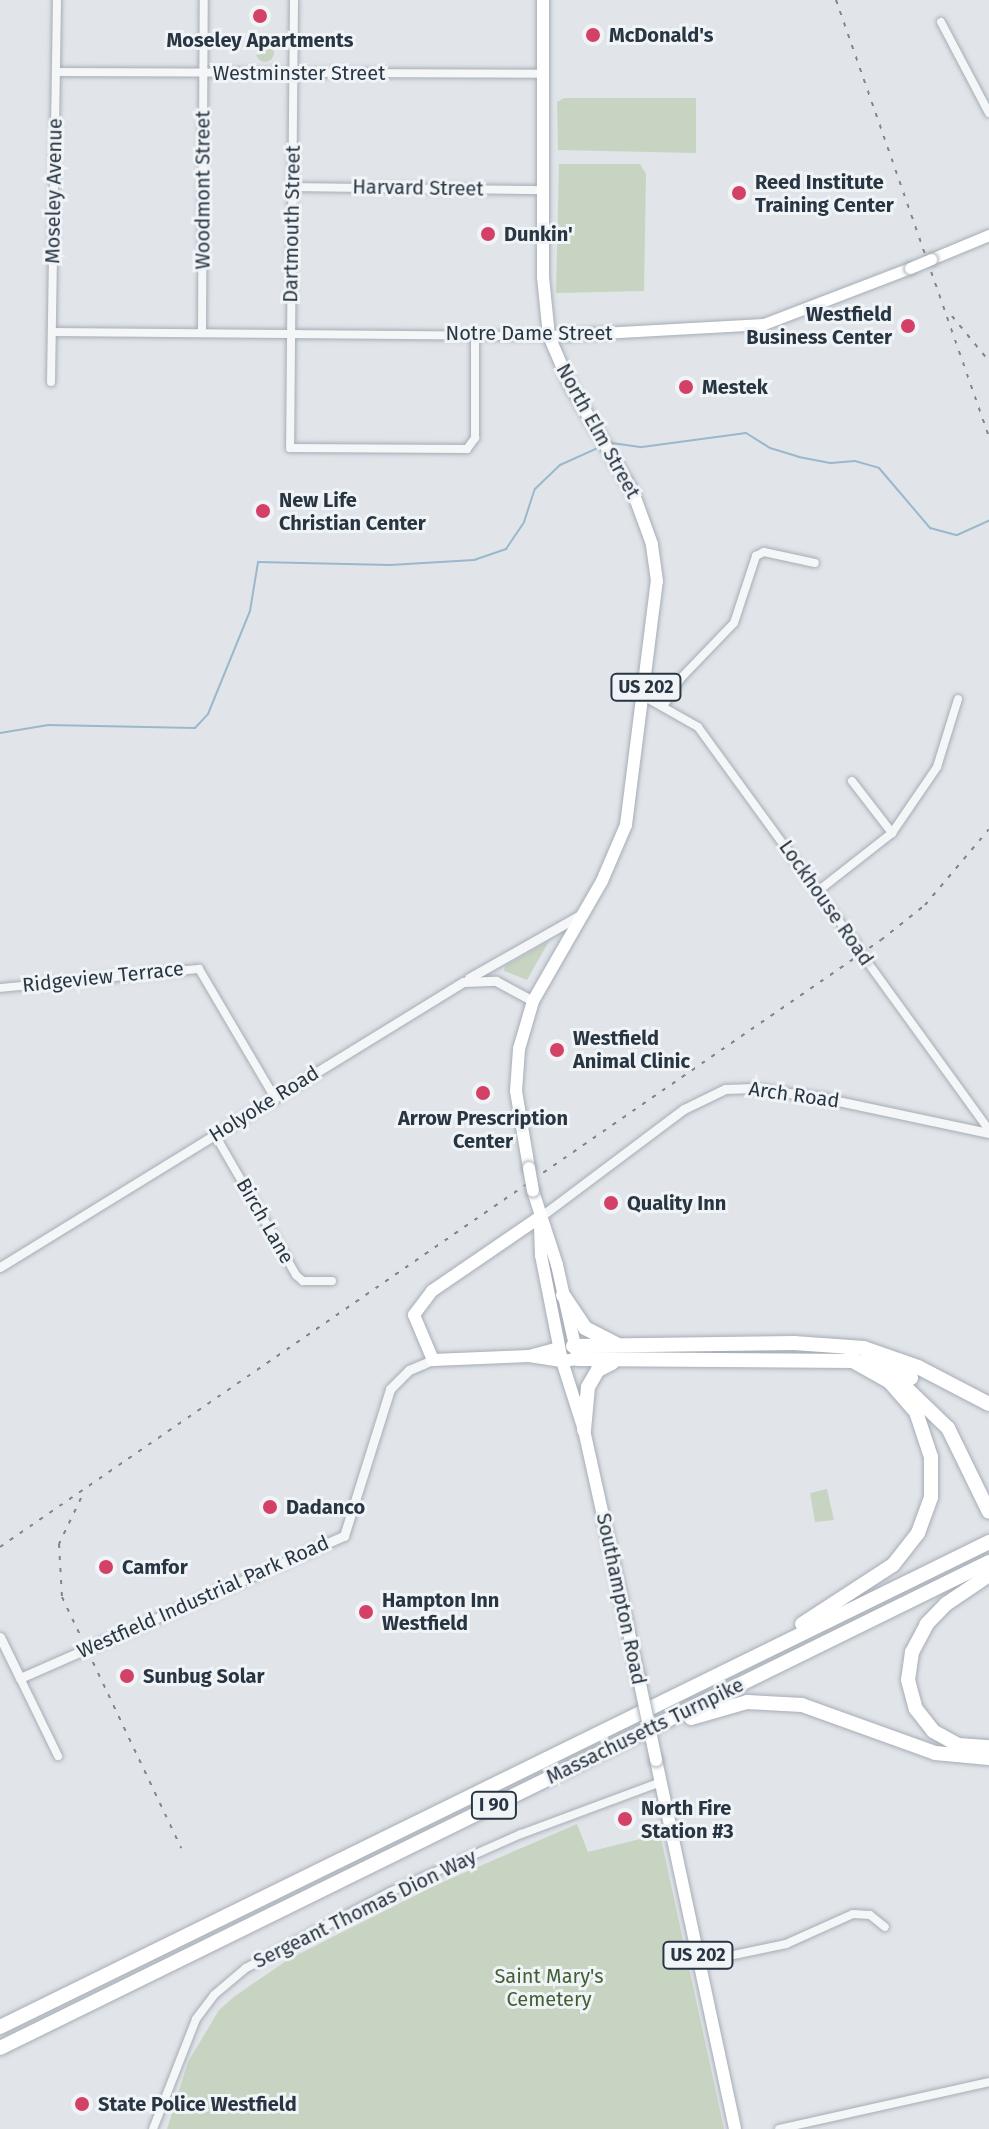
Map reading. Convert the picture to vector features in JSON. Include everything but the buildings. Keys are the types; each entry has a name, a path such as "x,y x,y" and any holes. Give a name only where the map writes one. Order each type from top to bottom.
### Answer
{"highway":[{"path":"563,1295 592,1334 636,1347"},
{"path":"568,1353 636,1347 794,1343 902,1360 989,1404"},
{"path":"568,1353 625,1360 849,1354 902,1372 940,1405 989,1489"},
{"path":"849,1354 885,1371 932,1409 958,1445 989,1511"},
{"path":"655,1704 868,1585 915,1539 932,1487 926,1433 901,1391 849,1354"},
{"path":"584,1430 592,1378 603,1365 625,1360"},
{"name":"Massachusetts Turnpike","path":"0,2027 989,1542"},
{"name":"Massachusetts Turnpike","path":"0,2048 989,1562"},
{"path":"989,1575 946,1604 927,1624 912,1652 908,1680 913,1704 933,1731 958,1745 989,1747"},
{"path":"475,1814 695,1716 747,1702 802,1705 935,1753 989,1758"}],"main road":[{"name":"North Elm Street","path":"529,1168 516,1091 519,1049 533,1001 582,914 626,825 645,697 657,581 652,544 633,492 549,336 544,301 543,0"},
{"name":"Notre Dame Street","path":"549,336 757,325 989,235"},
{"name":"Southampton Road","path":"529,1168 563,1295 575,1397 735,2129"},
{"name":"Southampton Road","path":"540,1217 541,1255 568,1353"},
{"path":"540,1217 422,1301 414,1315 433,1360 568,1353"}],"street":[{"name":"Moseley Avenue","path":"51,382 57,0"},
{"name":"Woodmont Street","path":"202,333 204,0"},
{"name":"Dartmouth Street","path":"294,0 290,448 458,450 470,446 475,335"},
{"path":"941,22 989,113"},
{"name":"Westminster Street","path":"56,72 542,74"},
{"name":"Harvard Street","path":"292,187 544,190"},
{"name":"Notre Dame Street","path":"52,332 549,336"},
{"path":"664,705 681,678 734,623 756,556 764,552 815,563"},
{"name":"Lockhouse Road","path":"645,697 664,705 705,735 989,1131"},
{"path":"818,891 892,833 937,767 958,699"},
{"path":"852,781 892,833"},
{"name":"Holyoke Road","path":"0,1267 463,982 582,914"},
{"name":"Ridgeview Terrace","path":"0,988 199,969 275,1098"},
{"path":"463,982 496,981 533,1001"},
{"name":"Arch Road","path":"540,1217 684,1109 725,1089 811,1096 989,1131"},
{"name":"Birch Lane","path":"215,1135 296,1275 303,1281 332,1281"},
{"name":"Westfield Industrial Park Road","path":"20,1678 344,1536 390,1389 417,1365 433,1360"},
{"path":"0,1637 58,1756"},
{"name":"Sergeant Thomas Dion Way","path":"153,2129 196,2019 214,1995 246,1968 433,1872 661,1782"},
{"path":"700,1962 786,1944 853,1914 870,1915 885,1927"},
{"path":"779,2129 989,2082"}],"green space":[{"path":"261,44 269,44 274,53 272,60 261,62 256,57 256,49"},
{"path":"564,98 696,98 696,153 558,150 557,102"},
{"path":"559,164 640,164 646,174 644,291 556,293"},
{"path":"549,941 527,980 504,971 505,966"},
{"path":"827,1489 834,1520 815,1522 810,1493"},
{"name":"Saint Mary's Cemetery","path":"577,1824 588,1852 660,1834 724,2129 167,2129 188,2062 219,2010 235,1996 289,1959 436,1885"}],"waterway":[{"path":"612,443 642,447 746,433 770,448 799,457 831,463 855,461 879,468 930,528 957,535 989,521"},
{"path":"0,733 48,725 195,728 208,714 250,611 258,562 390,565 474,560 506,549 524,522 535,489 560,465 602,446"}],"railway":[{"path":"836,0 989,436"},
{"path":"952,316 989,361"},
{"path":"0,1547 881,940 925,905 989,829"},
{"path":"81,1498 59,1544 62,1597 181,1848"}],"place":[{"name":"Moseley Apartments","path":"260,16"},
{"name":"McDonald's","path":"593,35"},
{"name":"Reed Institute Training Center","path":"739,193"},
{"name":"Dunkin'","path":"488,234"},
{"name":"Westfield Business Center","path":"908,326"},
{"name":"Mestek","path":"686,387"},
{"name":"New Life Christian Center","path":"263,511"},
{"name":"Westfield Animal Clinic","path":"557,1050"},
{"name":"Arrow Prescription Center","path":"483,1093"},
{"name":"Quality Inn","path":"611,1203"},
{"name":"Dadanco","path":"270,1507"},
{"name":"Camfor","path":"106,1567"},
{"name":"Hampton Inn Westfield","path":"366,1612"},
{"name":"Sunbug Solar","path":"127,1676"},
{"name":"North Fire Station #3","path":"625,1819"},
{"name":"State Police Westfield","path":"82,2104"}]}
